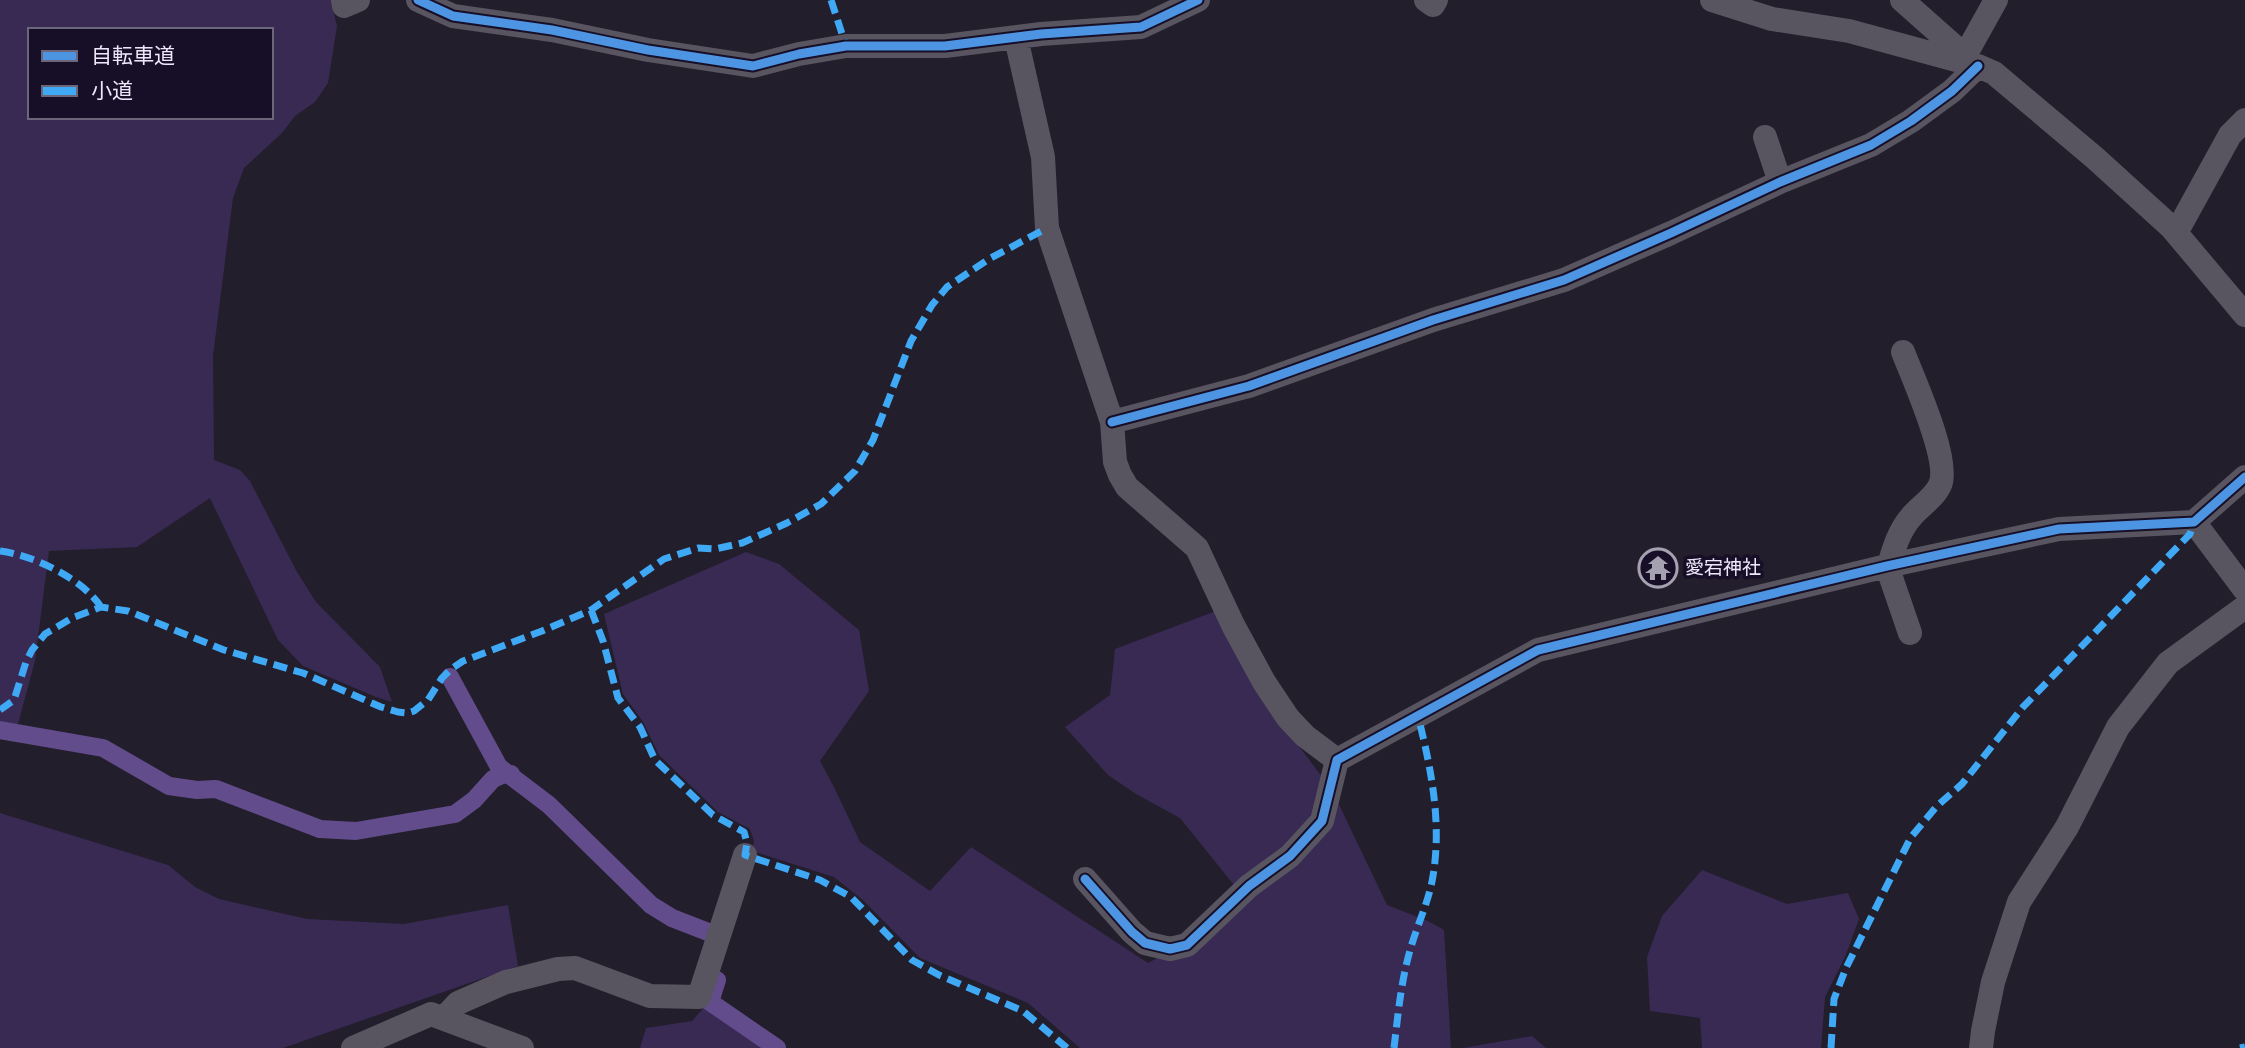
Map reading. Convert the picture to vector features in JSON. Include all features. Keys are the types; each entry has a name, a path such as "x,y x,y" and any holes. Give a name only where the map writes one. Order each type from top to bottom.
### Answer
{"street":[{"path":"342,0 344,6 358,0"},
{"path":"418,0 453,16 552,30 648,50 753,66 846,46 945,47 1041,34 1141,27 1198,0"},
{"path":"1426,0 1433,5 1436,0"},
{"path":"1712,0 1772,19 1849,31 1968,61 1994,73 2065,132 2176,233 2245,315"},
{"path":"1902,0 1968,61"},
{"path":"1112,422 1249,386 1433,320 1564,280 1780,182 1871,145 1911,121 1952,91 1996,0"},
{"path":"1016,38 1044,157 1046,228 1112,422 1115,462 1119,475 1127,487 1197,548 1233,625 1270,691 1288,718 1305,736 1337,760"},
{"path":"2176,233 2230,135 2245,120"},
{"path":"1765,137 1780,182"},
{"path":"1903,352 1940,453 1943,471 1940,486 1911,517 1898,536 1888,565 1910,633"},
{"path":"1085,879 1145,943 1170,949 1187,945 1249,886 1290,856 1322,821 1337,760 1538,650 1888,565 2059,529 2194,522 2245,477"},
{"path":"2194,522 2245,590"},
{"path":"1981,1048 1993,982 2019,902 2067,827 2118,727 2168,663 2245,607"},
{"path":"444,1018 458,1003 506,982 558,969 575,968 650,996 699,997 745,855"},
{"path":"353,1048 431,1014 444,1018 468,1039 522,1048"}],"shaded area":[{"path":"0,0 334,0 332,6 337,26 328,83 315,102 295,116 282,133 244,168 233,198 213,356 214,460 240,470 250,481 297,572 316,602 380,667 392,702 303,666 278,640 210,498 137,547 49,551 35,661 18,724 0,724"},
{"path":"746,552 779,564 859,630 869,691 820,761 860,842 930,891 971,847 1148,963 1173,950 1242,895 1180,818 1108,775 1065,727 1110,695 1115,649 1216,611 1255,688 1332,790 1387,905 1444,930 1451,1048 1080,1048 1028,1003 920,958 864,901 834,877 752,851 754,841 750,829 718,812 659,755 643,722 623,694 604,614"},
{"path":"0,813 168,865 195,887 219,899 307,919 404,924 508,905 518,966 283,1048 0,1048"},
{"path":"1702,870 1787,904 1848,893 1859,919 1845,957 1825,997 1821,1048 1702,1048 1700,1018 1650,1011 1647,957 1662,916"},
{"path":"706,1005 769,1048 640,1048 646,1028 692,1021"},
{"path":"1532,1036 1546,1048 1463,1048"}],"waterway":[{"path":"450,677 499,767 549,805 651,905 672,918 708,932"},
{"path":"0,730 103,748 169,786 197,790 216,789 320,829 356,831 455,814 474,800 493,779 511,774"},
{"path":"717,980 710,1002 777,1048"}],"marked path":[{"path":"831,0 846,46"},
{"path":"0,710 14,700 26,662 45,634 72,618 101,607 128,611 224,650 303,673 381,707 398,712 414,711 428,700 442,678 463,661 591,610 664,559 698,548 715,549 742,543 821,504 855,471 873,440 911,341 932,305 947,287 989,259 1047,228"},
{"path":"1831,1048 1834,999 1846,968 1911,837 1937,806 1962,784 2023,707 2190,534 2194,522"},
{"path":"0,551 13,553 56,570 82,587 101,607"},
{"path":"591,610 603,641 618,698 640,727 655,760 713,815 744,832 747,843 745,855 820,880 851,897 912,960 939,975 1023,1011 1067,1048"},
{"path":"1394,1048 1405,972 1429,894 1435,856 1434,795 1418,716"},
{"path":"2240,1048 2245,1047"}],"cycle path":[{"path":"418,0 453,16 552,30 648,50 753,66 846,46 945,46 1041,34 1141,27 1198,0"},
{"path":"1112,422 1249,386 1433,320 1564,280 1780,182 1871,145 1911,121 1952,91 1978,66"},
{"path":"1085,879 1145,943 1170,949 1187,945 1249,886 1290,856 1322,821 1337,760 1538,650 1887,566 2059,529 2194,522 2245,477"}],"place":[{"name":"愛宕神社","path":"1658,568"}]}
